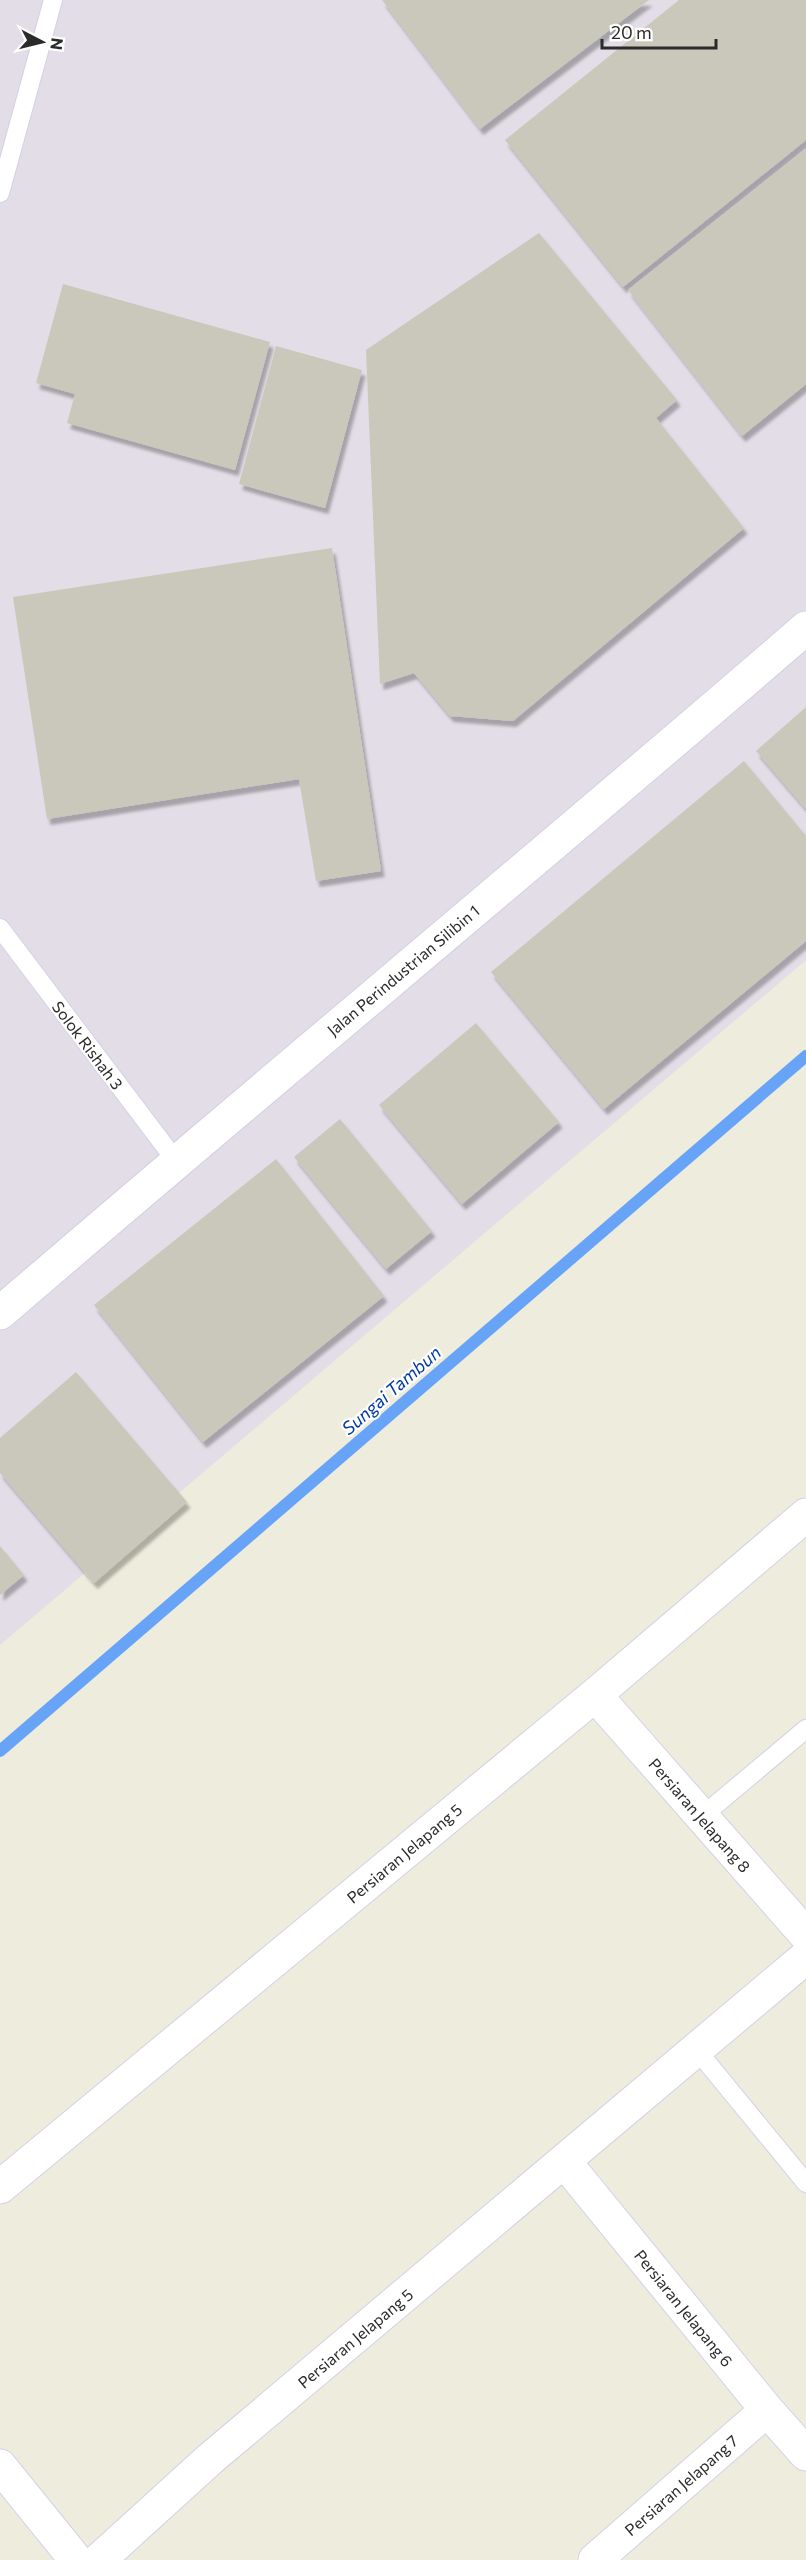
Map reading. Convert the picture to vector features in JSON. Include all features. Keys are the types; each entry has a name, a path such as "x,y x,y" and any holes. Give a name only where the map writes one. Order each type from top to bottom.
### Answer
{"street":[{"name":"Jalan Perindustrian Silibin 1","path":"0,1313 176,1161 671,745 806,628"},
{"name":"Persiaran Jelapang 5","path":"0,2187 595,1695 806,1515"},
{"name":"Persiaran Jelapang 8","path":"595,1695 806,1935"},
{"name":"Persiaran Jelapang 5","path":"99,2560 210,2459 806,1956"},
{"name":"Persiaran Jelapang 6","path":"564,2161 767,2410 806,2454"},
{"name":"Persiaran Jelapang 7","path":"595,2560 767,2410"},
{"path":"0,2466 76,2560"}],"lane":[{"path":"0,193 53,0"},
{"name":"Solok Rishah 3","path":"0,928 176,1161"},
{"path":"701,1817 806,1729"},
{"path":"696,2049 806,2183"}],"shaded area":[{"path":"0,0 806,0 806,960 0,1645"}],"building":[{"path":"382,0 649,0 480,129"},
{"path":"679,0 806,0 806,140 623,287 505,140"},
{"path":"806,149 806,384 742,436 628,290"},
{"path":"539,233 677,400 656,418 744,528 513,721 450,716 414,673 380,684 366,350"},
{"path":"63,284 270,342 235,470 67,423 75,394 36,383"},
{"path":"276,346 362,370 325,508 239,484"},
{"path":"332,548 381,871 316,881 299,779 47,819 13,597"},
{"path":"806,707 806,809 756,751"},
{"path":"744,761 806,836 806,941 604,1109 491,972"},
{"path":"476,1023 559,1122 462,1204 379,1105"},
{"path":"340,1119 432,1231 386,1269 294,1157"},
{"path":"276,1159 384,1296 203,1442 94,1305"},
{"path":"76,1372 187,1502 94,1583 0,1473 0,1438"},
{"path":"0,1546 24,1575 0,1595"}],"waterway":[{"name":"Sungai Tambun","path":"0,1751 806,1056"}]}
